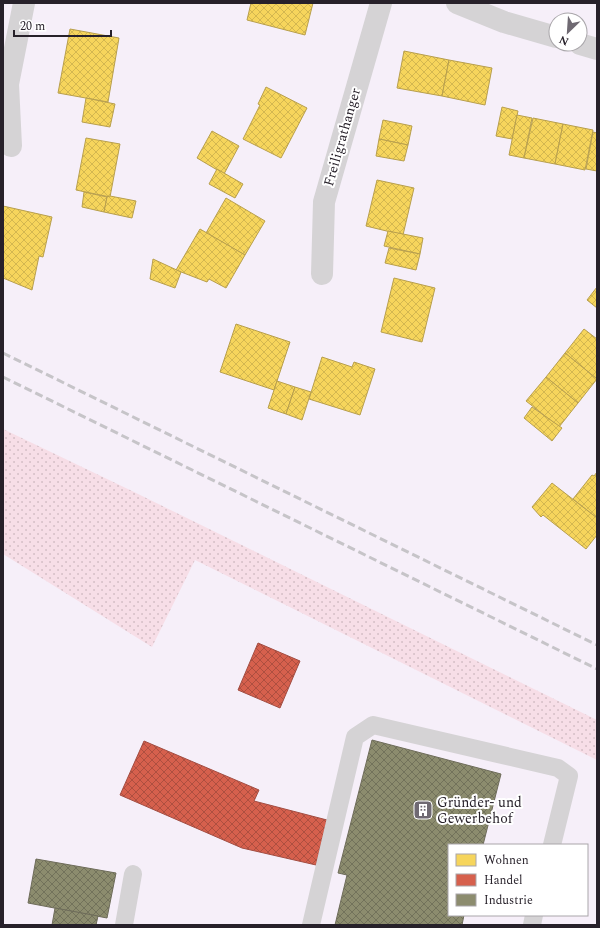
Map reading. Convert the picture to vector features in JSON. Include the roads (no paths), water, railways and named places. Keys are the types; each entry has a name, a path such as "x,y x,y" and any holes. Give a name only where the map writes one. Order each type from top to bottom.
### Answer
{"street":[{"path":"11,146 8,84 24,3"},
{"name":"Freiligrathanger","path":"322,274 324,202 381,3"},
{"path":"457,3 504,22 548,35"}],"lane":[{"path":"311,925 355,737 373,725 558,768 569,776 552,844"},
{"path":"124,925 133,874"}],"railway":[{"path":"3,353 597,645"},
{"path":"3,377 597,669"}],"place":[{"name":"Gründer- und Gewerbehof","path":"423,810"}]}
